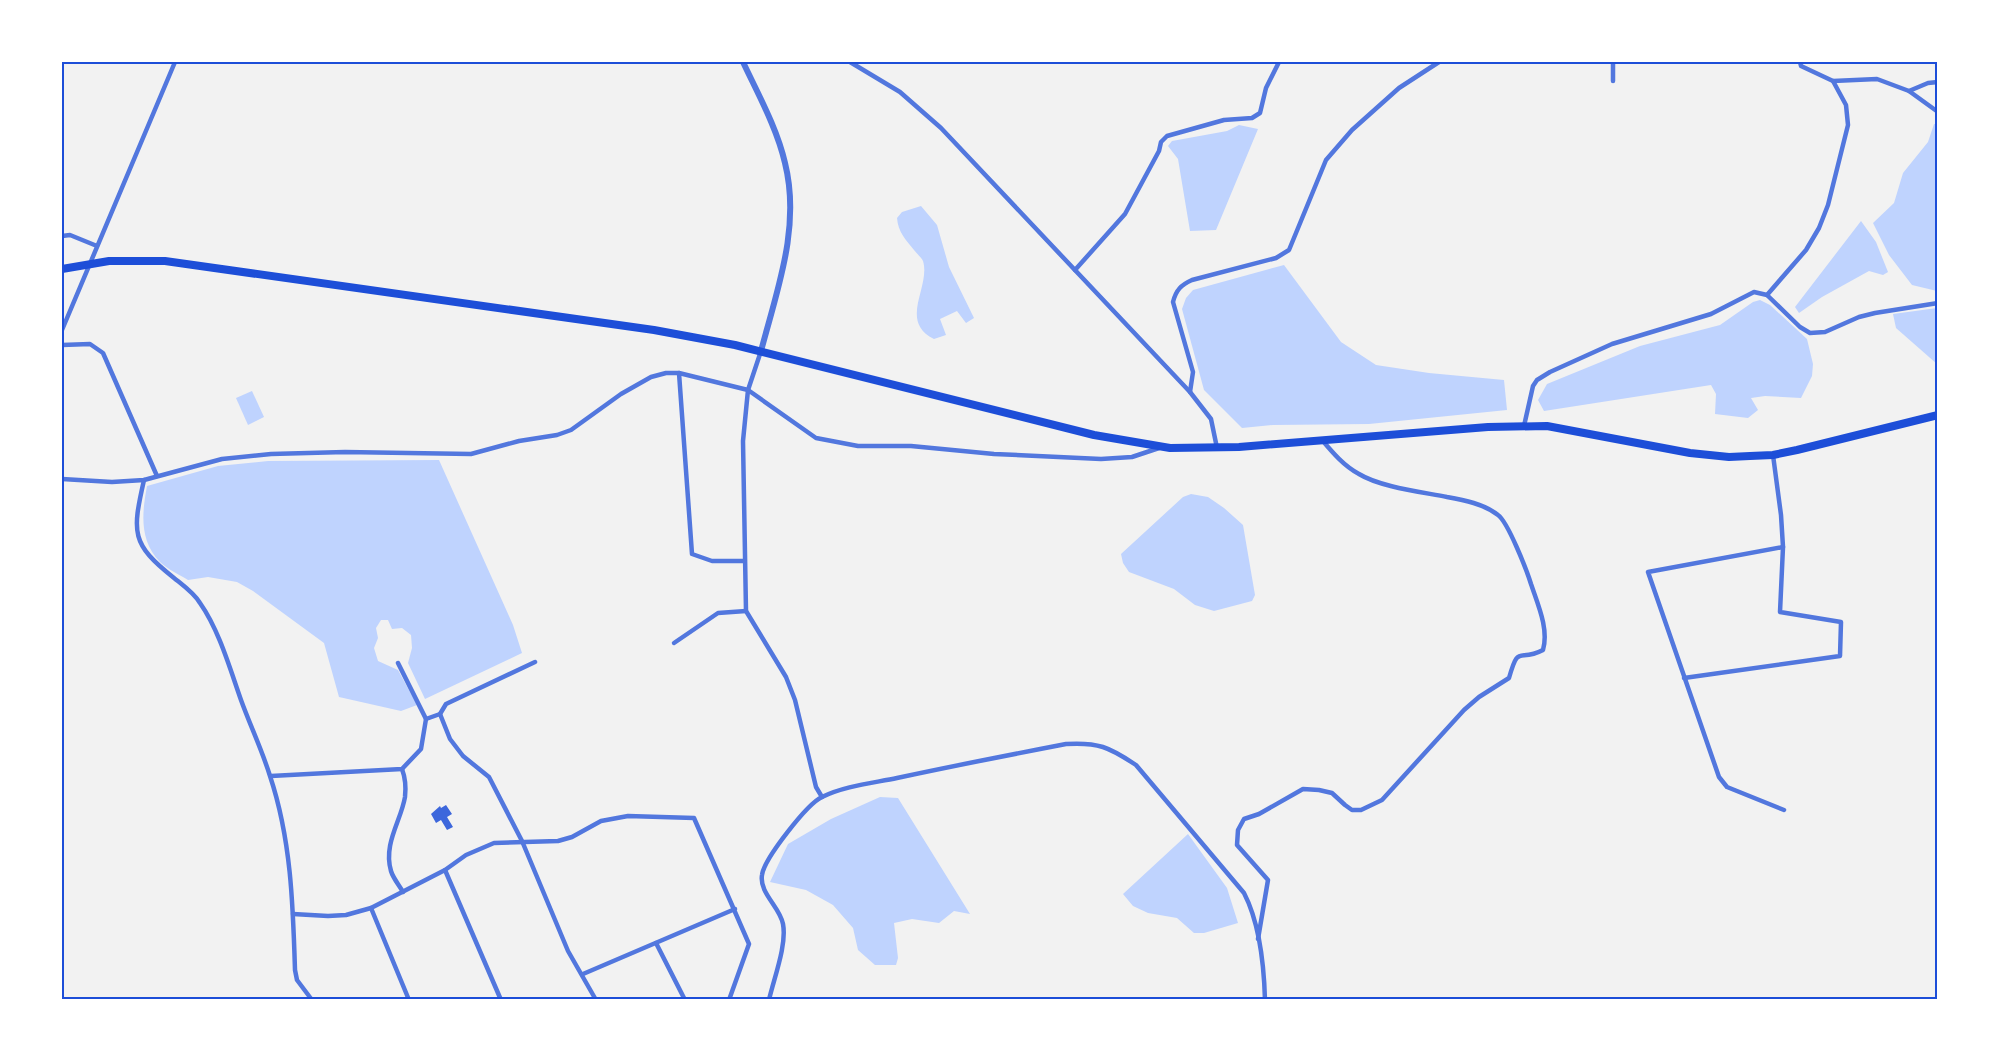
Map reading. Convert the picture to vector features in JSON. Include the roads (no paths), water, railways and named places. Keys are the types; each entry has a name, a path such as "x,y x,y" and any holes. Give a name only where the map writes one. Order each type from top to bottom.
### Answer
{"highway":[{"path":"62,269 91,263 125,260 184,264 654,330 761,351 1094,435 1162,447 1217,448 1547,426 1708,456 1730,457 1773,455 1938,415"}],"street":[{"path":"62,330 174,62"},
{"path":"743,62 778,139 786,163 791,224 787,254 748,390 743,441 746,611 786,677 795,700 816,787 822,797"},
{"path":"849,62 900,92 941,128 1190,392 1211,419 1217,448"},
{"path":"1075,270 1125,214 1159,151 1161,142 1167,136 1224,120 1252,118 1260,113 1266,88 1279,62"},
{"path":"1190,392 1193,372 1173,302 1175,292 1182,284 1192,280 1276,258 1289,250 1326,160 1352,130 1400,87 1439,62"},
{"path":"1613,62 1613,81"},
{"path":"1800,62 1801,66 1833,81 1877,79 1910,91 1938,112"},
{"path":"1767,295 1806,250 1819,228 1827,205 1848,125 1846,105 1833,81"},
{"path":"1910,91 1928,83 1938,82"},
{"path":"62,236 70,235 97,246"},
{"path":"1524,426 1533,386 1550,372 1612,344 1711,314 1754,292 1767,295 1800,327 1810,333 1825,332 1875,312 1938,303"},
{"path":"62,345 90,344 103,353 157,476"},
{"path":"62,479 112,482 144,480 222,459 271,454 345,452 471,454 571,430 621,394 651,377 666,373 679,373 748,390 816,438 858,446 911,446 994,454 1101,459 1132,457 1162,447"},
{"path":"679,373 692,554 711,561 744,561"},
{"path":"1258,939 1268,880 1237,845 1238,830 1244,819 1267,810 1303,789 1332,794 1352,810 1361,810 1382,800 1464,710 1479,697 1509,678 1514,659 1543,651 1545,642 1539,608 1525,566 1501,516 1482,506 1461,500 1400,488 1360,476 1345,465 1322,440"},
{"path":"1684,678 1840,656 1841,622 1780,612 1781,515 1773,455"},
{"path":"144,480 136,531 140,545 153,561 191,592 201,604 227,660 271,776 286,839 295,970 297,980 312,999"},
{"path":"1782,547 1648,572 1719,777 1727,787 1784,810"},
{"path":"674,642 718,613 746,611"},
{"path":"426,719 440,714 446,704 535,662"},
{"path":"271,776 402,769 421,749 426,719 398,663"},
{"path":"440,714 450,739 463,756 489,777 522,841 568,951 596,999"},
{"path":"769,999 783,942 783,925 781,917 761,884 762,874 765,864 784,836 814,803 822,797 898,778 1066,744 1090,743 1104,747 1136,765 1244,893 1252,908 1264,974 1265,999"},
{"path":"402,769 405,797 394,827 389,856 391,873 404,892"},
{"path":"293,915 346,915 371,908 445,870 466,855 494,843 558,841 572,837 601,821 628,816 694,818 749,944 729,999"},
{"path":"445,870 501,999"},
{"path":"371,908 409,999"},
{"path":"583,974 735,909"},
{"path":"656,943 685,999"}],"water":[{"path":"1934,124 1938,124 1937,291 1912,285 1889,255 1873,223 1894,203 1903,173 1928,142"},
{"path":"1239,125 1258,129 1216,230 1190,231 1178,159 1168,146 1172,141 1227,131"},
{"path":"921,206 937,225 949,267 974,318 966,323 957,311 940,319 946,335 934,339 924,332 918,323 918,303 924,271 923,261 903,235 897,218 902,212"},
{"path":"1861,221 1876,242 1888,272 1883,275 1869,271 1822,297 1799,313 1795,307"},
{"path":"1284,265 1341,342 1376,365 1504,380 1507,410 1369,424 1273,425 1242,428 1204,390 1182,309 1186,298 1193,290"},
{"path":"1760,300 1770,305 1807,339 1813,364 1812,376 1801,398 1765,396 1751,398 1758,410 1748,418 1715,414 1716,394 1711,385 1544,411 1538,400 1547,384 1640,346 1720,325 1753,302"},
{"path":"1938,308 1937,364 1896,328 1893,314"},
{"path":"252,391 264,417 248,425 236,398"},
{"path":"439,460 513,625 522,653 425,699 408,663 412,648 411,635 402,628 392,629 388,620 381,620 376,628 378,638 374,648 378,661 398,670 417,705 401,711 339,697 324,643 253,591 237,582 208,577 188,580 174,572 163,565 153,554 145,535 143,516 147,486 218,466 268,461"},
{"path":"1191,494 1208,497 1243,525 1255,595 1252,601 1214,611 1195,605 1174,589 1129,572 1123,563 1121,554 1183,497"},
{"path":"880,797 898,798 970,914 954,911 939,923 912,919 894,923 898,958 896,965 875,965 858,950 853,928 833,905 806,890 770,882 788,844 831,819"},
{"path":"1188,834 1227,888 1238,923 1204,933 1194,933 1177,918 1148,913 1133,906 1123,894"}]}
